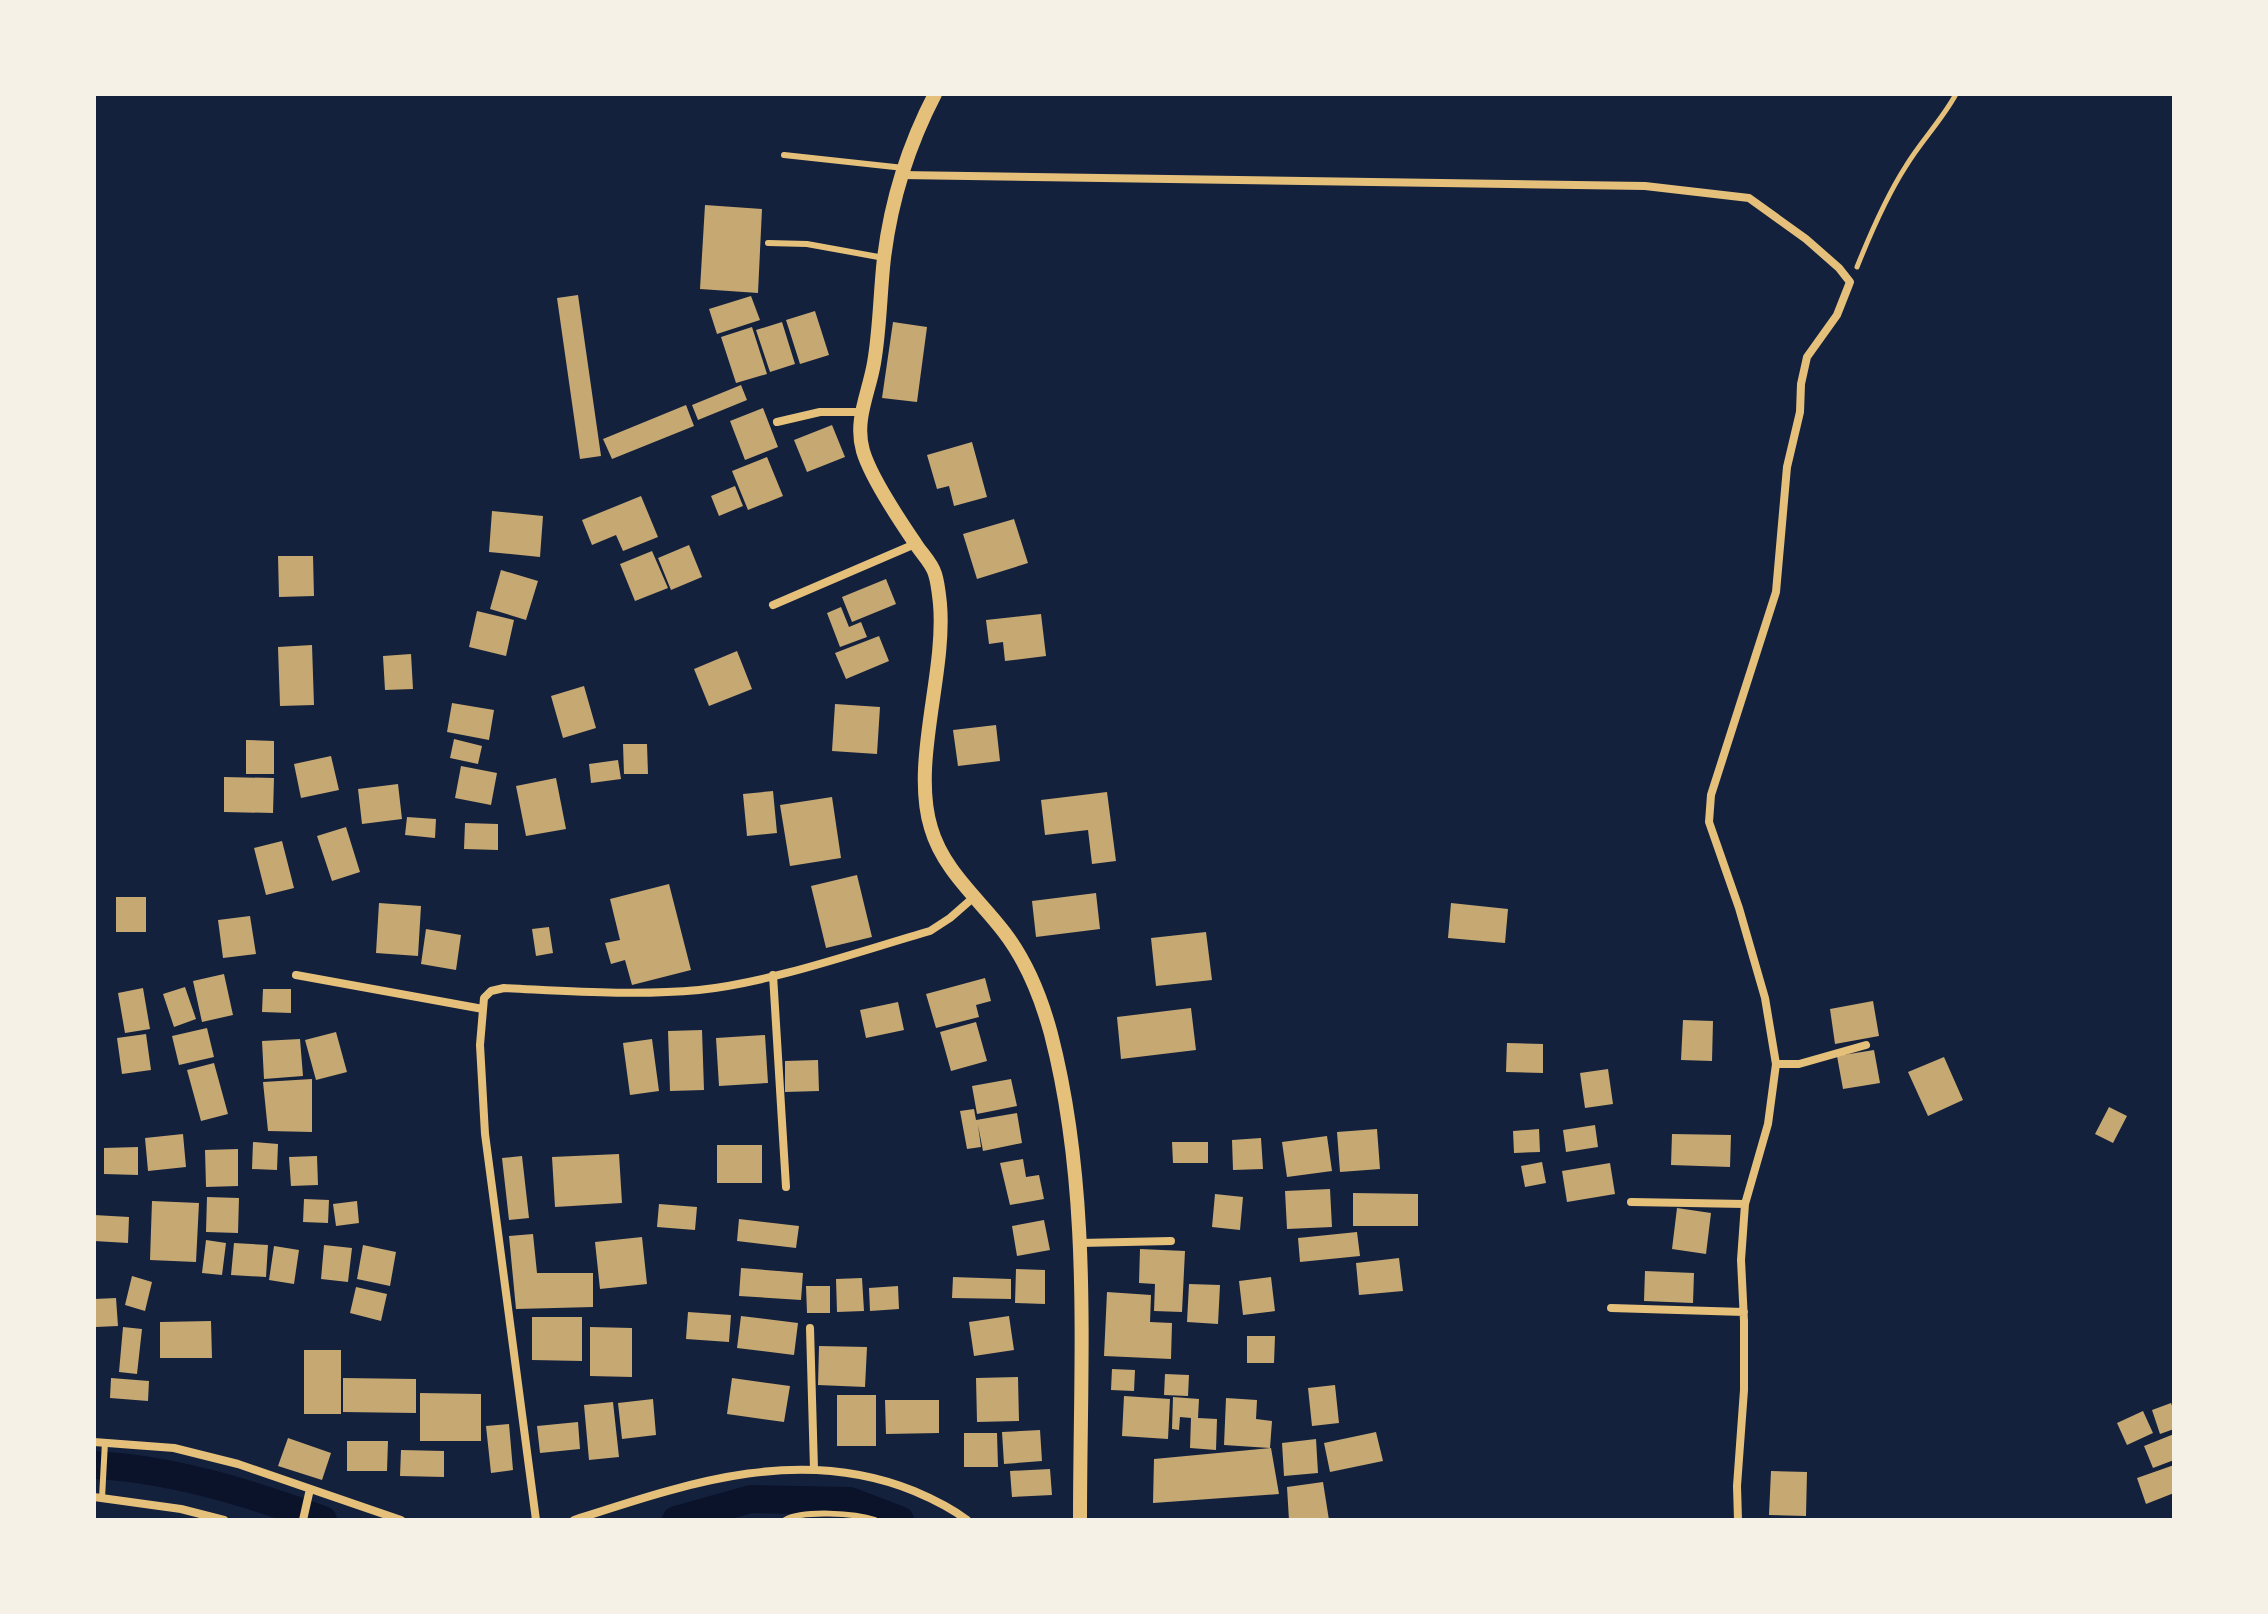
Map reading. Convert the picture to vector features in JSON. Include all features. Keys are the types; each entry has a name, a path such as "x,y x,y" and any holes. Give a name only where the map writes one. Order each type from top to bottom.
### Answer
{"street":[{"path":"935,94 917,128 902,172 884,258 874,365 861,412 859,433 864,455 915,544 935,571 940,606 939,665 924,773 930,827 947,862 1003,930 1027,965 1050,1032 1074,1152 1080,1243 1080,1520"},
{"path":"902,172 1645,186 1749,198 1806,239 1850,282 1837,315 1807,357 1801,384 1800,412 1787,467 1776,592 1711,795 1709,822 1739,908 1765,998 1776,1064 1768,1124 1745,1204 1741,1260 1744,1390 1737,1486 1738,1520"},
{"path":"777,422 820,412 861,412"},
{"path":"773,605 915,544"},
{"path":"536,1520 485,1134 480,1045 484,998 491,991 504,988 621,994 701,990 773,975 930,931 974,897"},
{"path":"296,975 483,1009"},
{"path":"773,975 786,1187"},
{"path":"1776,1064 1799,1064 1866,1045"},
{"path":"1631,1202 1745,1204"},
{"path":"1080,1243 1171,1241"},
{"path":"1611,1308 1744,1312"},
{"path":"810,1328 814,1469"},
{"path":"94,1442 174,1448 238,1464 309,1493 401,1520"},
{"path":"574,1520 743,1472 814,1469 885,1479 942,1502 967,1520"},
{"path":"303,1520 309,1493"},
{"path":"98,1498 181,1509 224,1520"}],"lane":[{"path":"784,155 902,172"},
{"path":"768,243 807,244 884,258"},
{"path":"98,1498 104,1486 105,1442"},
{"path":"785,1520 793,1516 844,1514 875,1520"}],"path":[{"path":"1850,282 1888,197 1907,163 1956,94"}],"building":[{"path":"705,205 762,209 758,293 700,289"},
{"path":"578,295 601,456 580,459 557,298"},
{"path":"751,296 760,320 717,334 709,309"},
{"path":"815,311 829,355 800,364 786,320"},
{"path":"782,322 795,364 770,372 756,330"},
{"path":"893,322 927,327 917,402 882,398"},
{"path":"752,327 767,374 736,383 721,337"},
{"path":"741,385 747,400 698,420 692,405"},
{"path":"686,405 694,426 612,459 603,439"},
{"path":"763,408 778,447 745,460 730,421"},
{"path":"832,425 845,457 807,472 794,440"},
{"path":"972,442 987,497 954,506 949,486 937,489 927,455"},
{"path":"767,457 783,496 748,510 732,471"},
{"path":"735,486 743,506 719,516 711,496"},
{"path":"641,496 658,537 623,551 616,535 592,545 582,520"},
{"path":"492,511 543,516 540,557 489,552"},
{"path":"1014,519 1028,563 977,579 963,534"},
{"path":"689,545 702,577 671,590 658,558"},
{"path":"652,551 668,588 635,601 620,564"},
{"path":"278,556 313,556 314,596 279,597"},
{"path":"501,570 538,581 526,620 490,609"},
{"path":"886,579 896,604 852,622 842,597"},
{"path":"841,607 849,627 861,622 867,637 840,647 827,613"},
{"path":"477,611 514,620 506,656 469,647"},
{"path":"1041,614 1046,656 1005,661 1003,642 989,644 986,620"},
{"path":"879,636 889,661 846,679 835,653"},
{"path":"312,645 314,705 280,706 278,647"},
{"path":"737,651 752,689 709,706 694,669"},
{"path":"411,654 413,689 385,690 383,656"},
{"path":"584,686 596,728 563,738 551,696"},
{"path":"452,703 494,710 489,740 447,732"},
{"path":"835,704 880,707 877,754 832,751"},
{"path":"996,725 1000,761 958,766 953,730"},
{"path":"454,739 482,746 478,764 450,758"},
{"path":"246,740 274,741 274,774 246,774"},
{"path":"623,744 647,744 648,774 624,774"},
{"path":"331,756 339,790 301,798 294,764"},
{"path":"618,760 621,779 591,783 589,764"},
{"path":"461,766 497,773 491,805 455,798"},
{"path":"224,777 274,778 273,813 224,812"},
{"path":"556,778 566,829 526,836 516,786"},
{"path":"398,784 402,819 362,824 358,789"},
{"path":"773,791 777,833 747,836 743,794"},
{"path":"1107,792 1116,861 1092,864 1088,830 1045,835 1041,800"},
{"path":"832,797 841,858 790,866 780,805"},
{"path":"407,817 436,819 435,838 405,835"},
{"path":"465,823 498,824 498,850 464,849"},
{"path":"346,827 360,872 332,881 317,836"},
{"path":"282,841 294,888 266,895 254,848"},
{"path":"857,875 872,937 826,948 811,886"},
{"path":"669,884 691,970 632,985 625,960 611,964 605,943 620,940 610,899"},
{"path":"1096,893 1100,929 1036,937 1032,901"},
{"path":"116,897 146,897 146,932 116,932"},
{"path":"379,903 421,906 418,956 376,953"},
{"path":"1451,903 1508,909 1505,943 1448,938"},
{"path":"250,916 256,954 223,958 218,920"},
{"path":"549,927 553,953 536,956 532,929"},
{"path":"426,929 461,935 456,970 421,964"},
{"path":"1206,932 1212,980 1156,986 1151,938"},
{"path":"224,974 233,1015 202,1022 193,981"},
{"path":"985,978 991,1001 976,1005 979,1017 936,1028 926,994"},
{"path":"185,987 196,1019 174,1027 163,994"},
{"path":"143,988 150,1029 125,1033 118,993"},
{"path":"263,989 291,989 291,1013 262,1012"},
{"path":"1873,1001 1879,1036 1835,1044 1830,1009"},
{"path":"898,1002 904,1030 866,1038 860,1010"},
{"path":"1191,1008 1196,1050 1121,1059 1117,1017"},
{"path":"1683,1020 1713,1021 1712,1061 1681,1060"},
{"path":"976,1022 987,1061 951,1071 940,1032"},
{"path":"207,1028 214,1057 179,1065 172,1036"},
{"path":"702,1030 704,1090 670,1091 668,1031"},
{"path":"336,1032 347,1072 316,1080 305,1040"},
{"path":"146,1034 151,1070 122,1074 117,1038"},
{"path":"765,1035 768,1083 719,1086 716,1038"},
{"path":"300,1039 303,1076 264,1079 262,1041"},
{"path":"652,1039 659,1091 630,1095 623,1043"},
{"path":"1507,1043 1543,1044 1543,1073 1506,1072"},
{"path":"1874,1050 1880,1083 1843,1089 1837,1056"},
{"path":"1944,1057 1963,1100 1928,1116 1908,1072"},
{"path":"818,1060 819,1091 785,1092 785,1061"},
{"path":"214,1063 228,1114 201,1121 187,1070"},
{"path":"1608,1069 1613,1104 1585,1108 1580,1073"},
{"path":"312,1079 312,1132 268,1131 263,1082"},
{"path":"1011,1079 1017,1106 977,1114 972,1086"},
{"path":"2109,1107 2127,1116 2113,1143 2095,1134"},
{"path":"974,1109 976,1120 1017,1113 1022,1143 983,1151 978,1125 981,1147 967,1149 960,1111"},
{"path":"1595,1125 1598,1147 1566,1152 1563,1130"},
{"path":"1377,1129 1380,1169 1340,1172 1337,1132"},
{"path":"1539,1129 1540,1152 1514,1153 1513,1131"},
{"path":"183,1134 186,1167 148,1171 145,1138"},
{"path":"1672,1134 1731,1135 1730,1167 1671,1165"},
{"path":"1327,1136 1332,1171 1287,1177 1282,1142"},
{"path":"1261,1138 1263,1169 1233,1170 1232,1140"},
{"path":"253,1142 278,1144 277,1170 252,1169"},
{"path":"1172,1142 1208,1142 1208,1163 1173,1163"},
{"path":"717,1145 762,1145 762,1183 717,1183"},
{"path":"138,1147 138,1175 104,1174 104,1148"},
{"path":"238,1149 238,1186 206,1187 205,1150"},
{"path":"619,1154 622,1203 555,1207 552,1157"},
{"path":"317,1156 318,1185 291,1186 289,1157"},
{"path":"522,1156 529,1218 509,1220 502,1158"},
{"path":"1023,1159 1026,1177 1039,1175 1044,1199 1010,1205 1000,1163"},
{"path":"1542,1162 1546,1183 1525,1187 1521,1166"},
{"path":"1610,1163 1615,1194 1567,1202 1562,1171"},
{"path":"1330,1189 1332,1227 1287,1229 1285,1191"},
{"path":"1353,1193 1418,1194 1418,1226 1353,1226"},
{"path":"1215,1194 1243,1197 1240,1230 1212,1227"},
{"path":"207,1197 239,1198 238,1233 206,1232"},
{"path":"304,1199 329,1200 328,1223 303,1222"},
{"path":"152,1201 199,1203 196,1262 150,1260"},
{"path":"357,1201 359,1223 336,1226 333,1204"},
{"path":"659,1204 697,1207 695,1230 657,1227"},
{"path":"1677,1208 1711,1213 1706,1254 1672,1249"},
{"path":"94,1215 129,1217 128,1243 94,1241"},
{"path":"739,1219 799,1226 796,1248 737,1241"},
{"path":"1044,1220 1050,1250 1017,1256 1012,1226"},
{"path":"1357,1232 1360,1256 1300,1262 1298,1238"},
{"path":"533,1234 537,1273 593,1273 593,1307 516,1309 509,1236"},
{"path":"642,1237 647,1284 600,1289 595,1242"},
{"path":"206,1240 226,1243 222,1275 202,1273"},
{"path":"234,1243 268,1245 266,1277 231,1275"},
{"path":"324,1245 352,1248 348,1282 321,1279"},
{"path":"363,1245 396,1252 390,1286 357,1279"},
{"path":"274,1246 299,1250 294,1284 269,1280"},
{"path":"1140,1249 1185,1251 1182,1312 1154,1311 1155,1284 1139,1283"},
{"path":"1399,1258 1403,1291 1359,1295 1356,1263"},
{"path":"741,1268 803,1273 801,1300 739,1296"},
{"path":"1016,1269 1045,1270 1045,1304 1015,1303"},
{"path":"1645,1271 1694,1273 1693,1303 1644,1301"},
{"path":"132,1276 152,1282 145,1311 125,1305"},
{"path":"953,1277 1011,1279 1011,1299 952,1298"},
{"path":"1271,1277 1275,1311 1243,1315 1239,1281"},
{"path":"862,1278 864,1311 837,1312 836,1279"},
{"path":"1189,1284 1220,1285 1218,1324 1187,1322"},
{"path":"806,1286 830,1286 830,1313 807,1313"},
{"path":"898,1286 899,1309 870,1311 869,1288"},
{"path":"356,1287 387,1294 381,1321 350,1313"},
{"path":"1107,1292 1151,1295 1150,1322 1172,1323 1171,1359 1104,1356"},
{"path":"116,1298 118,1326 96,1327 94,1299"},
{"path":"688,1312 731,1315 729,1342 686,1339"},
{"path":"741,1316 798,1323 794,1355 737,1348"},
{"path":"1009,1316 1014,1350 974,1356 969,1322"},
{"path":"532,1317 582,1317 582,1361 532,1360"},
{"path":"211,1321 212,1358 160,1358 160,1322"},
{"path":"123,1327 142,1329 137,1374 119,1372"},
{"path":"590,1327 632,1328 632,1377 590,1376"},
{"path":"1247,1336 1275,1336 1274,1363 1247,1363"},
{"path":"819,1346 867,1347 865,1387 818,1385"},
{"path":"304,1350 341,1350 341,1414 304,1414"},
{"path":"1112,1369 1135,1370 1134,1391 1111,1390"},
{"path":"1165,1374 1189,1375 1188,1396 1164,1395"},
{"path":"1018,1377 1019,1421 977,1422 976,1378"},
{"path":"111,1378 149,1381 148,1401 110,1398"},
{"path":"343,1378 416,1379 416,1413 343,1412"},
{"path":"732,1378 790,1386 784,1422 727,1414"},
{"path":"1335,1385 1339,1423 1312,1426 1308,1388"},
{"path":"420,1393 481,1394 481,1441 420,1441"},
{"path":"837,1395 876,1395 876,1446 837,1446"},
{"path":"1124,1396 1170,1399 1168,1439 1122,1436"},
{"path":"1173,1397 1199,1399 1198,1418 1217,1419 1216,1450 1190,1448 1191,1418 1180,1417 1179,1430 1172,1429"},
{"path":"1226,1398 1257,1400 1256,1419 1272,1421 1270,1448 1224,1445"},
{"path":"653,1399 656,1435 622,1439 618,1403"},
{"path":"885,1400 939,1400 939,1433 886,1434"},
{"path":"613,1402 619,1457 589,1460 584,1405"},
{"path":"2171,1403 2174,1429 2160,1434 2152,1410"},
{"path":"2143,1411 2153,1433 2127,1445 2117,1423"},
{"path":"578,1422 580,1449 540,1453 537,1426"},
{"path":"509,1424 513,1470 491,1473 486,1426"},
{"path":"1040,1430 1042,1461 1004,1464 1002,1432"},
{"path":"1376,1432 1383,1461 1330,1472 1324,1443"},
{"path":"964,1433 997,1433 998,1467 964,1467"},
{"path":"2174,1434 2174,1460 2153,1468 2144,1446"},
{"path":"288,1438 331,1453 322,1480 278,1466"},
{"path":"1316,1439 1318,1473 1284,1476 1282,1443"},
{"path":"347,1441 388,1441 387,1471 347,1471"},
{"path":"1271,1448 1279,1494 1153,1503 1154,1459"},
{"path":"401,1450 444,1451 444,1477 400,1476"},
{"path":"2174,1465 2174,1493 2146,1504 2137,1478"},
{"path":"1050,1469 1052,1495 1012,1497 1010,1471"},
{"path":"1771,1471 1807,1472 1806,1516 1769,1515"},
{"path":"1323,1482 1329,1520 1289,1520 1287,1487"}],"waterway":[{"path":"94,1465 182,1477 323,1520"},
{"path":"676,1520 751,1499 850,1501 900,1520"}]}
